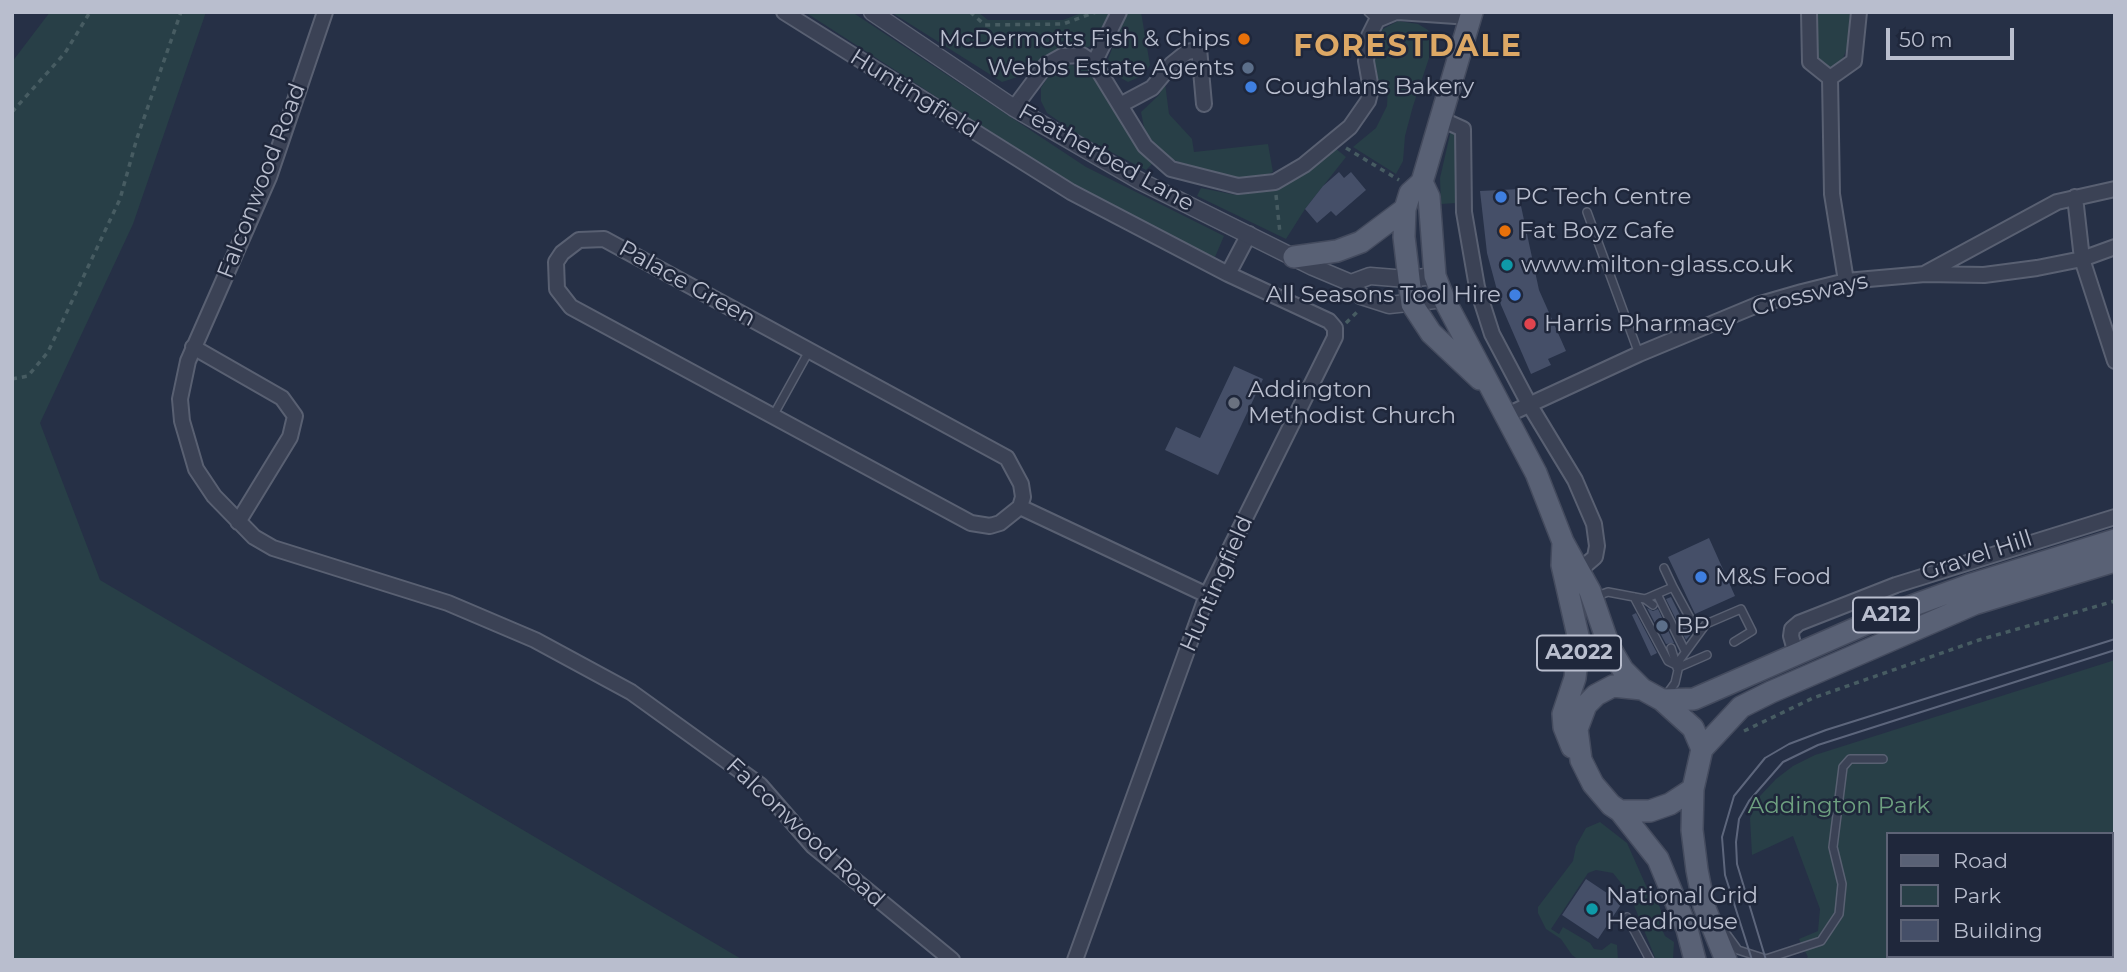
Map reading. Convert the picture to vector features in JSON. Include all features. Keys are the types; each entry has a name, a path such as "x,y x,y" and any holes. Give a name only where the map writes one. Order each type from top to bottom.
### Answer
{"main road":[{"path":"1287,255 1336,251 1361,242 1405,209 1410,194 1422,182 1471,15"},
{"name":"A2022","path":"1422,182 1429,197 1435,276 1444,299 1536,473 1563,542 1581,569 1618,664 1642,689"},
{"name":"A2022","path":"1405,209 1407,279 1412,303 1431,333 1492,390"},
{"name":"Gravel Hill","path":"1662,700 1695,699 1794,648 1969,585 2115,540"},
{"name":"A2022","path":"1563,542 1562,565 1579,640 1575,678 1563,714 1566,732 1581,760"},
{"name":"Gravel Hill","path":"1702,749 1718,728 1741,707 1770,692 1974,604 2115,561"},
{"path":"1695,960 1687,929 1658,859 1620,811 1593,785 1581,760 1577,729 1586,705 1596,695 1613,686 1642,689 1662,700 1693,728 1702,749 1693,789 1692,830 1704,906 1726,960"},
{"path":"1620,811 1635,813 1660,809 1693,789"}],"street":[{"name":"Falconwood Road","path":"325,12 269,177 193,347 180,399 186,440 196,469 214,496 238,522 273,548 448,603 497,623 631,692 760,785 813,846 952,960"},
{"name":"Huntingfield","path":"785,12 1071,192 1228,274 1329,321 1335,328 1335,337 1208,595 1075,960"},
{"name":"Featherbed Lane","path":"872,12 1014,108 1140,181 1287,255 1352,282 1361,296 1389,305 1444,299"},
{"path":"1094,63 1119,12"},
{"path":"1014,108 1046,65 1062,55 1082,55 1094,63 1122,104 1145,146 1171,169 1238,186 1275,182 1304,165 1350,127 1368,101 1371,89 1366,61 1372,16 1397,12 1471,15"},
{"path":"1809,12 1810,62 1830,78"},
{"path":"1830,78 1854,61 1859,12"},
{"path":"1122,104 1152,88 1172,64 1187,52 1199,49 1204,104"},
{"path":"1830,78 1832,194 1846,281"},
{"path":"1441,119 1459,124 1464,129 1464,212 1477,288 1492,334 1529,404 1575,480 1594,524 1597,546 1595,557 1581,569"},
{"name":"Crossways","path":"1925,274 2004,228 2075,197 2115,189"},
{"path":"2075,197 2082,259 2115,361"},
{"path":"1228,274 1249,234"},
{"name":"Palace Green","path":"604,239 1007,458 1021,484 1023,497 1020,507 1000,523 990,526 971,523 773,416 571,307 557,289 556,262 562,253 579,240 604,239"},
{"name":"Crossways","path":"1507,415 1639,354 1757,305 1846,281 1925,274 1984,275 2082,259 2115,247"},
{"path":"1352,282 1370,276 1407,279 1435,276"},
{"path":"193,347 282,398 295,415 290,437 238,522"},
{"path":"1020,507 1208,595"},
{"name":"Gravel Hill","path":"1794,648 1792,629 1799,623 1852,601 2115,517"}],"lane":[{"path":"1587,212 1616,298 1639,354"},
{"path":"773,416 809,351"},
{"path":"1664,568 1698,631"},
{"path":"1646,599 1673,587"},
{"path":"1592,597 1608,592 1646,599 1653,605"},
{"path":"1657,594 1685,651"},
{"path":"1634,597 1668,661 1677,667"},
{"path":"1662,700 1675,683 1677,667 1698,631 1706,624 1741,609 1752,632 1734,642"},
{"path":"1671,648 1677,667"},
{"path":"1677,667 1707,655"},
{"path":"1704,906 1738,950 1766,959 1821,942 1839,914 1842,884 1833,847 1843,767 1850,759 1882,759"},
{"path":"1627,917 1650,960"},
{"path":"1791,960 1796,951"}],"path":[{"path":"12,112 65,53 90,12"},
{"path":"12,379 28,376 48,352 120,199 137,138 181,12"},
{"path":"970,12 985,25 1063,24 1096,12"},
{"path":"1334,140 1399,181"},
{"path":"1275,182 1287,255"},
{"path":"1335,328 1345,324 1361,307 1365,309"},
{"path":"1742,732 1813,698 1979,640 2115,601"},
{"path":"1865,673 1868,681"}],"green space":[{"path":"50,12 206,12 133,224 40,423 100,580 743,960 12,960 12,62"},
{"path":"805,12 852,12 1086,167 1224,236 1215,257 1157,231 1073,185"},
{"path":"891,12 978,12 988,20 1063,20 1084,12 1109,12 1105,31 1095,44 1086,48 1058,49 1027,74 1002,82"},
{"path":"1127,12 1141,12 1150,65 1144,75 1128,82 1114,74 1108,59"},
{"path":"1816,12 1850,12 1848,46 1841,63 1834,68 1827,68 1816,58"},
{"path":"1398,21 1418,24 1428,30 1434,43 1405,136 1403,161 1396,174 1353,147 1376,128 1387,106 1388,86 1378,85 1374,62 1376,40 1383,29"},
{"path":"1065,64 1090,68 1152,164 1146,170 1082,137 1047,113 1041,101 1041,88 1053,69"},
{"path":"1165,83 1169,114 1192,139 1194,152 1268,144 1273,172 1256,179 1237,180 1176,161 1164,154 1145,132 1141,112 1159,95"},
{"path":"1451,130 1456,133 1457,203 1441,204 1440,178"},
{"path":"1335,148 1346,157 1305,209 1286,239 1197,196 1201,188 1236,195 1275,190 1308,170"},
{"name":"Addington Park","path":"2115,660 2115,960 1804,960 1808,957 1799,939 1818,931 1820,909 1793,836 1752,855 1750,818 1760,796 1793,766 1815,755"},
{"path":"1600,822 1627,843 1647,888 1655,895 1662,913 1659,923 1665,936 1674,942 1673,960 1656,960 1629,893 1613,873 1596,870 1588,873 1551,929 1559,934 1563,927 1590,943 1594,949 1602,950 1611,943 1617,945 1618,960 1579,960 1561,939 1546,929 1538,907 1573,861 1576,846 1586,828"}],"building":[{"path":"1339,172 1344,178 1351,172 1366,190 1336,216 1331,211 1317,223 1305,209 1323,186"},
{"path":"1520,189 1521,206 1539,290 1566,351 1548,359 1551,365 1531,374 1501,305 1487,253 1480,191"},
{"name":"Addington Methodist Church","path":"1234,366 1263,379 1218,475 1165,450 1176,427 1200,438"},
{"name":"M&S Food","path":"1709,538 1735,596 1695,614 1668,557"},
{"path":"1671,597 1690,635 1686,640 1666,599"},
{"path":"1647,608 1653,611 1658,609 1674,643 1666,644"},
{"path":"1636,613 1657,653 1651,656 1632,615"},
{"name":"National Grid Headhouse","path":"1586,879 1622,903 1598,939 1562,915"}],"tram line":[{"path":"1752,960 1725,875 1722,837 1734,796 1765,758 1789,744 1826,730 2115,639"},
{"path":"1766,960 1737,864 1736,842 1739,819 1749,801 1783,762 1818,745 2115,650"}],"place":[{"name":"McDermotts Fish & Chips","path":"1244,39"},
{"name":"Webbs Estate Agents","path":"1248,68"},
{"name":"Coughlans Bakery","path":"1251,87"},
{"name":"PC Tech Centre","path":"1501,197"},
{"name":"Fat Boyz Cafe","path":"1505,231"},
{"name":"www.milton-glass.co.uk","path":"1507,265"},
{"name":"All Seasons Tool Hire","path":"1515,295"},
{"name":"Harris Pharmacy","path":"1530,324"},
{"name":"Addington Methodist Church","path":"1234,403"},
{"name":"M&S Food","path":"1701,577"},
{"name":"BP","path":"1662,626"},
{"name":"National Grid Headhouse","path":"1592,909"}],"district":[{"name":"FORESTDALE","path":"1408,47"}]}
